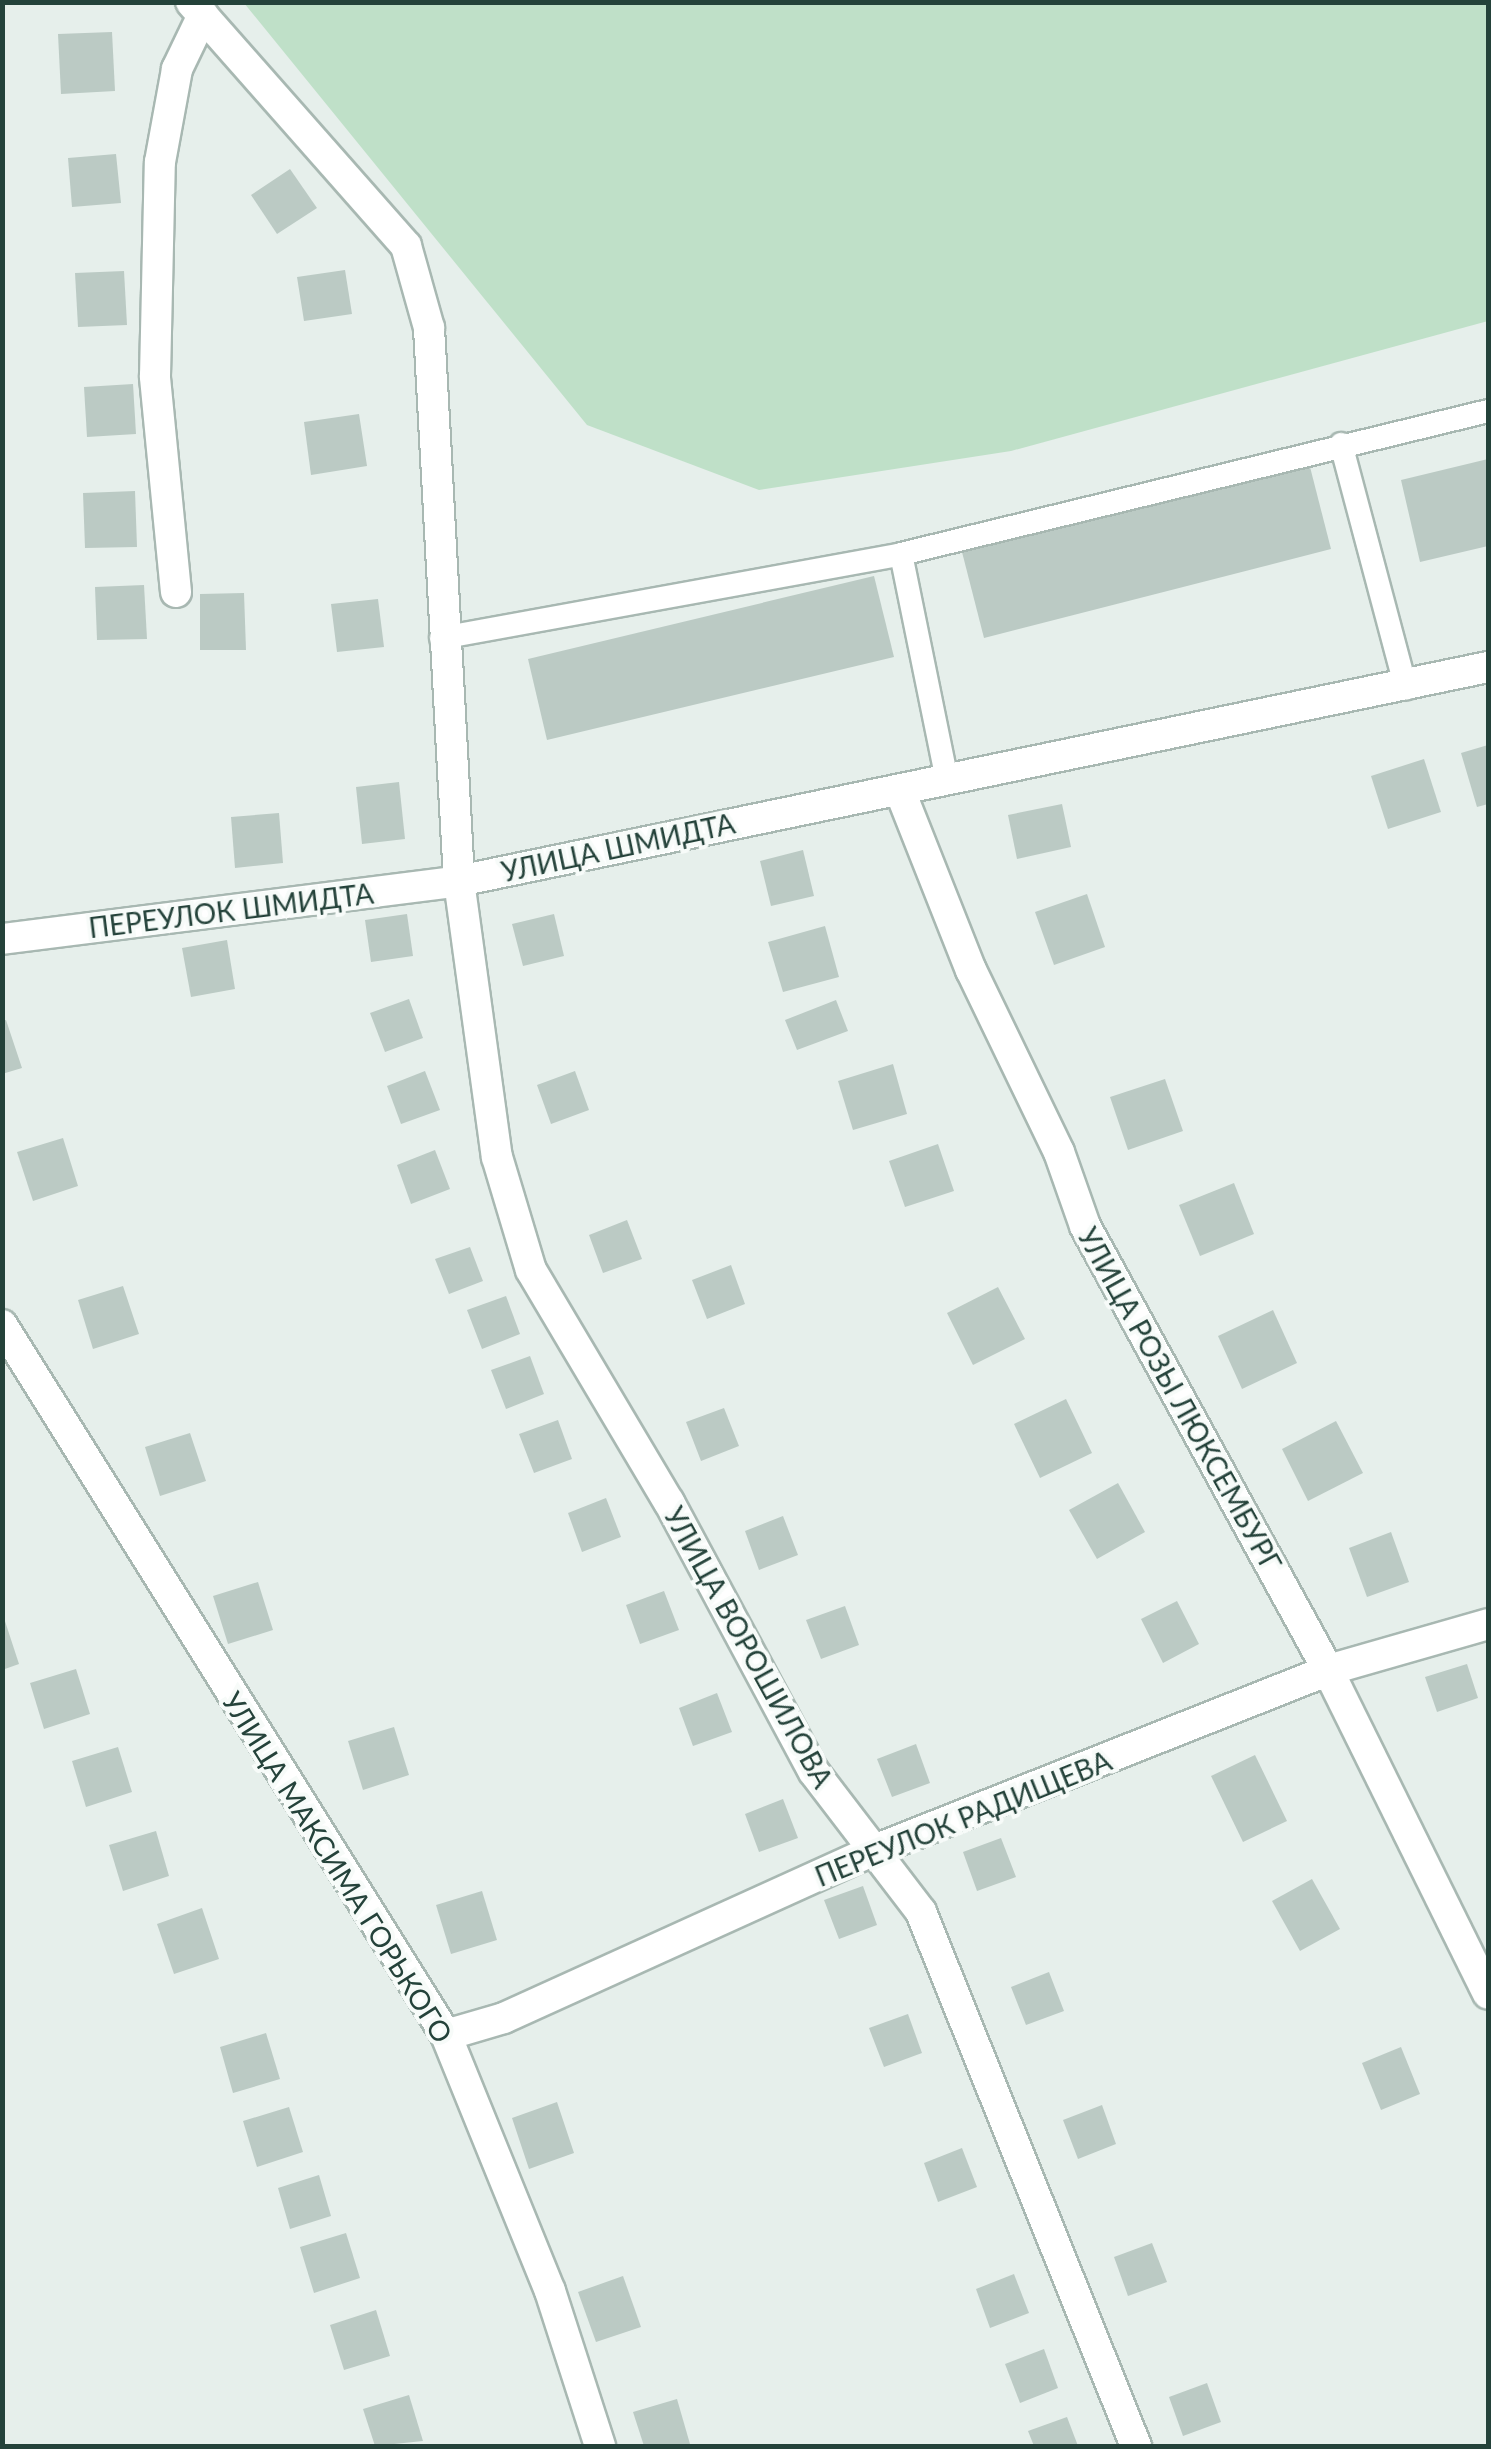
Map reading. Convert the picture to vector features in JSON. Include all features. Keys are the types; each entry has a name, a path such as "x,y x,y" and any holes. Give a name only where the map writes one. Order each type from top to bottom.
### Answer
{"street":[{"name":"УЛИЦА ШМИДТА","path":"197,9 350,177 406,246 429,328 441,638 460,881 1406,688 1488,667"},
{"path":"176,592 155,376 160,162 177,69 197,9"},
{"name":"УЛИЦА РОЗЫ ЛЮКСЕМБУРГ","path":"900,791 971,970 1059,1152 1085,1226 1328,1670 1488,1994"},
{"name":"ПЕРЕУЛОК ШМИДТА","path":"2,939 460,881"},
{"name":"УЛИЦА ВОРОШИЛОВА","path":"460,881 497,1157 531,1270 669,1502 814,1772 921,1912 1136,2446"},
{"name":"УЛИЦА МАКСИМА ГОРЬКОГО","path":"2,1324 446,2035 550,2291 600,2446"},
{"name":"ПЕРЕУЛОК РАДИЩЕВА","path":"446,2035 504,2018 872,1851 1328,1670 1488,1624"}],"lane":[{"path":"441,638 901,554 1488,411"},
{"path":"1341,444 1406,688"},
{"path":"901,554 947,780"}],"green space":[{"path":"244,3 1488,3 1488,321 1011,451 759,490 587,425"}],"building":[{"path":"112,32 115,91 61,94 58,34"},
{"path":"116,154 121,203 72,207 68,158"},
{"path":"290,169 317,208 277,234 251,195"},
{"path":"345,270 352,314 304,321 297,277"},
{"path":"124,271 127,325 78,327 75,273"},
{"path":"133,384 136,434 87,437 84,387"},
{"path":"359,414 367,466 311,475 304,422"},
{"path":"1488,459 1488,546 1420,562 1401,480"},
{"path":"1309,463 1331,549 984,638 962,552"},
{"path":"135,491 137,547 85,548 83,493"},
{"path":"874,576 894,657 547,740 528,659"},
{"path":"144,585 147,639 97,640 95,587"},
{"path":"244,593 246,650 200,650 200,594"},
{"path":"378,599 384,647 337,652 331,604"},
{"path":"1488,745 1488,804 1477,807 1461,753"},
{"path":"1424,759 1441,812 1388,829 1371,776"},
{"path":"399,782 405,839 362,844 356,787"},
{"path":"1062,804 1071,847 1017,859 1008,815"},
{"path":"279,813 283,863 235,868 231,817"},
{"path":"803,850 814,896 771,906 760,861"},
{"path":"1087,894 1105,947 1054,965 1035,912"},
{"path":"407,914 413,956 371,962 365,920"},
{"path":"554,914 564,956 523,966 512,924"},
{"path":"825,926 839,977 783,992 768,942"},
{"path":"227,940 235,989 191,997 182,948"},
{"path":"409,999 423,1038 385,1052 370,1013"},
{"path":"836,1000 848,1031 797,1050 785,1020"},
{"path":"6,1020 22,1068 2,1074 2,1021"},
{"path":"893,1064 907,1114 853,1130 838,1081"},
{"path":"425,1071 440,1110 401,1124 387,1086"},
{"path":"575,1071 589,1110 551,1124 537,1085"},
{"path":"1165,1079 1183,1131 1128,1150 1110,1097"},
{"path":"63,1138 78,1186 33,1201 17,1152"},
{"path":"938,1144 954,1191 905,1207 889,1161"},
{"path":"435,1150 450,1189 411,1204 397,1165"},
{"path":"1234,1183 1254,1234 1200,1256 1179,1205"},
{"path":"627,1220 642,1259 603,1273 589,1235"},
{"path":"470,1247 483,1281 449,1294 435,1259"},
{"path":"731,1265 745,1304 707,1319 692,1280"},
{"path":"123,1286 139,1334 93,1349 78,1300"},
{"path":"998,1287 1025,1339 973,1365 947,1313"},
{"path":"506,1296 520,1334 482,1349 467,1310"},
{"path":"1273,1310 1297,1363 1242,1389 1218,1336"},
{"path":"530,1356 544,1394 506,1409 491,1370"},
{"path":"1066,1399 1092,1453 1040,1478 1014,1424"},
{"path":"724,1408 739,1446 701,1461 686,1422"},
{"path":"558,1420 572,1459 534,1473 519,1434"},
{"path":"1336,1421 1363,1473 1308,1501 1282,1449"},
{"path":"190,1433 206,1481 160,1496 145,1447"},
{"path":"1118,1483 1145,1532 1097,1559 1069,1510"},
{"path":"606,1498 621,1537 582,1552 568,1513"},
{"path":"783,1516 798,1555 759,1570 745,1531"},
{"path":"1391,1532 1409,1582 1367,1597 1349,1548"},
{"path":"258,1582 273,1630 228,1644 213,1596"},
{"path":"664,1591 679,1630 640,1644 626,1605"},
{"path":"1177,1601 1199,1644 1163,1663 1141,1619"},
{"path":"845,1606 859,1645 821,1659 806,1620"},
{"path":"2,1612 19,1664 2,1670"},
{"path":"1467,1664 1478,1698 1437,1712 1425,1677"},
{"path":"76,1669 90,1714 44,1729 30,1683"},
{"path":"717,1693 732,1732 693,1746 679,1708"},
{"path":"394,1727 409,1775 363,1790 348,1741"},
{"path":"916,1744 930,1783 892,1797 877,1759"},
{"path":"118,1747 132,1792 86,1807 72,1761"},
{"path":"1255,1755 1287,1821 1243,1842 1211,1776"},
{"path":"783,1799 798,1838 759,1852 745,1814"},
{"path":"156,1831 169,1876 123,1891 109,1845"},
{"path":"1001,1838 1016,1877 977,1891 963,1852"},
{"path":"1312,1879 1340,1929 1300,1951 1272,1901"},
{"path":"863,1886 877,1925 839,1939 824,1900"},
{"path":"482,1891 497,1940 451,1954 436,1905"},
{"path":"202,1908 219,1959 174,1974 157,1924"},
{"path":"1049,1972 1064,2011 1026,2025 1011,1987"},
{"path":"908,2014 922,2053 884,2067 869,2028"},
{"path":"266,2033 280,2079 233,2093 220,2047"},
{"path":"1401,2047 1420,2094 1381,2110 1362,2063"},
{"path":"557,2102 574,2153 529,2169 512,2118"},
{"path":"1102,2105 1116,2144 1078,2159 1063,2120"},
{"path":"289,2107 303,2152 257,2167 243,2121"},
{"path":"962,2148 977,2187 938,2202 924,2163"},
{"path":"319,2175 331,2216 290,2229 278,2188"},
{"path":"346,2233 360,2278 314,2293 300,2247"},
{"path":"1152,2243 1167,2282 1128,2296 1114,2257"},
{"path":"1014,2274 1029,2313 990,2328 976,2289"},
{"path":"623,2276 641,2327 596,2342 578,2292"},
{"path":"376,2310 390,2356 344,2370 330,2325"},
{"path":"1044,2349 1058,2388 1020,2403 1005,2364"},
{"path":"1207,2383 1221,2422 1183,2436 1169,2397"},
{"path":"409,2395 423,2441 375,2446 363,2409"},
{"path":"677,2399 690,2444 644,2446 633,2412"},
{"path":"1067,2417 1078,2446 1034,2446 1028,2431"}]}
